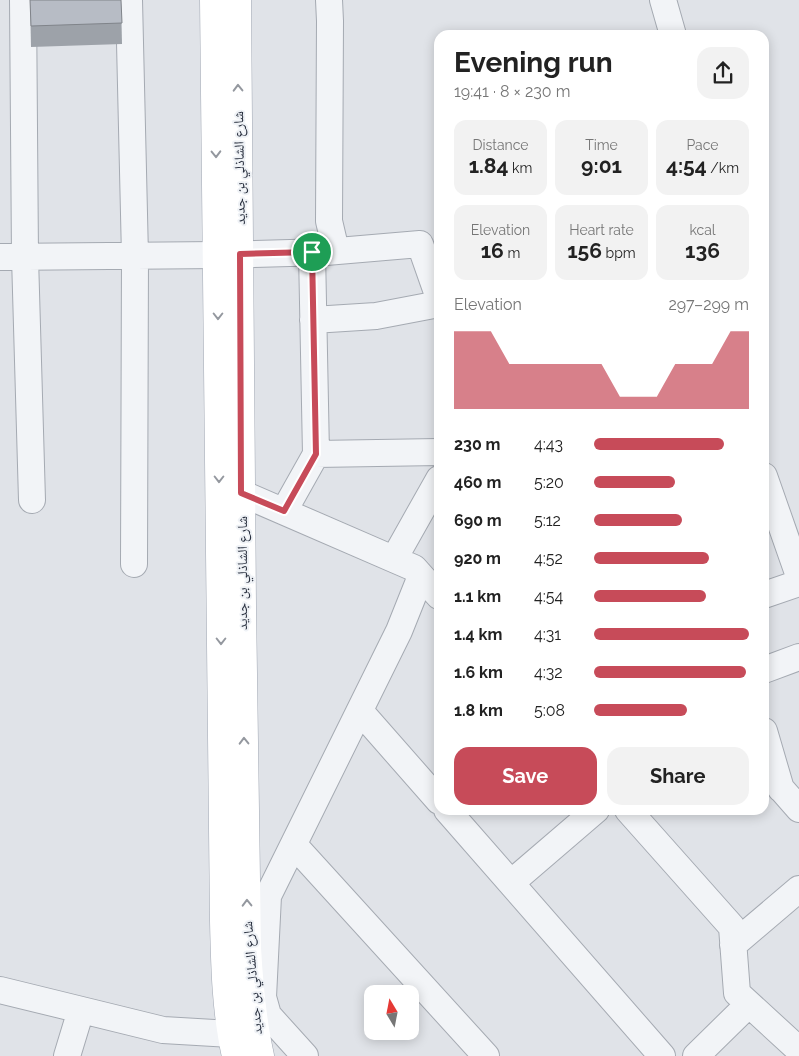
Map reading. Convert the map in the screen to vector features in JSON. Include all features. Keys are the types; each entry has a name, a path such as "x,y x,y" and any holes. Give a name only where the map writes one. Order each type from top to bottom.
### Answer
{"main road":[{"name":"شارع الشاذلي بن جديد","path":"214,0 241,493 247,948 251,1004 260,1056"},
{"name":"شارع الشاذلي بن جديد","path":"234,1045 226,985 224,921 229,255 237,0"}],"street":[{"path":"23,0 13,257 32,500"},
{"path":"129,0 135,256 134,564"},
{"path":"284,511 316,454 313,320 329,221 329,0"},
{"path":"663,0 672,30"},
{"path":"13,257 229,255 429,244 434,271"},
{"path":"313,320 376,316 434,305"},
{"path":"316,454 434,452"},
{"path":"394,560 434,487"},
{"path":"769,490 799,576"},
{"path":"241,493 414,568 434,590"},
{"path":"305,1056 268,1015 263,997 268,896 399,631 421,576"},
{"path":"769,593 799,583"},
{"path":"769,668 799,657"},
{"path":"360,711 434,795"},
{"path":"769,748 781,789"},
{"path":"769,775 799,809"},
{"path":"451,815 662,1056"},
{"path":"511,883 590,815"},
{"path":"632,815 732,927 737,993 799,1050"},
{"path":"294,845 486,1056"},
{"path":"733,945 799,889"},
{"path":"0,990 163,1030 234,1045"},
{"path":"696,1056 749,1004"},
{"path":"68,1056 81,1010"}],"building":[{"path":"30,0 121,0 122,23 31,26"}],"route":[{"path":"312,252 316,454 284,511 241,493 240,254 312,252"}]}
